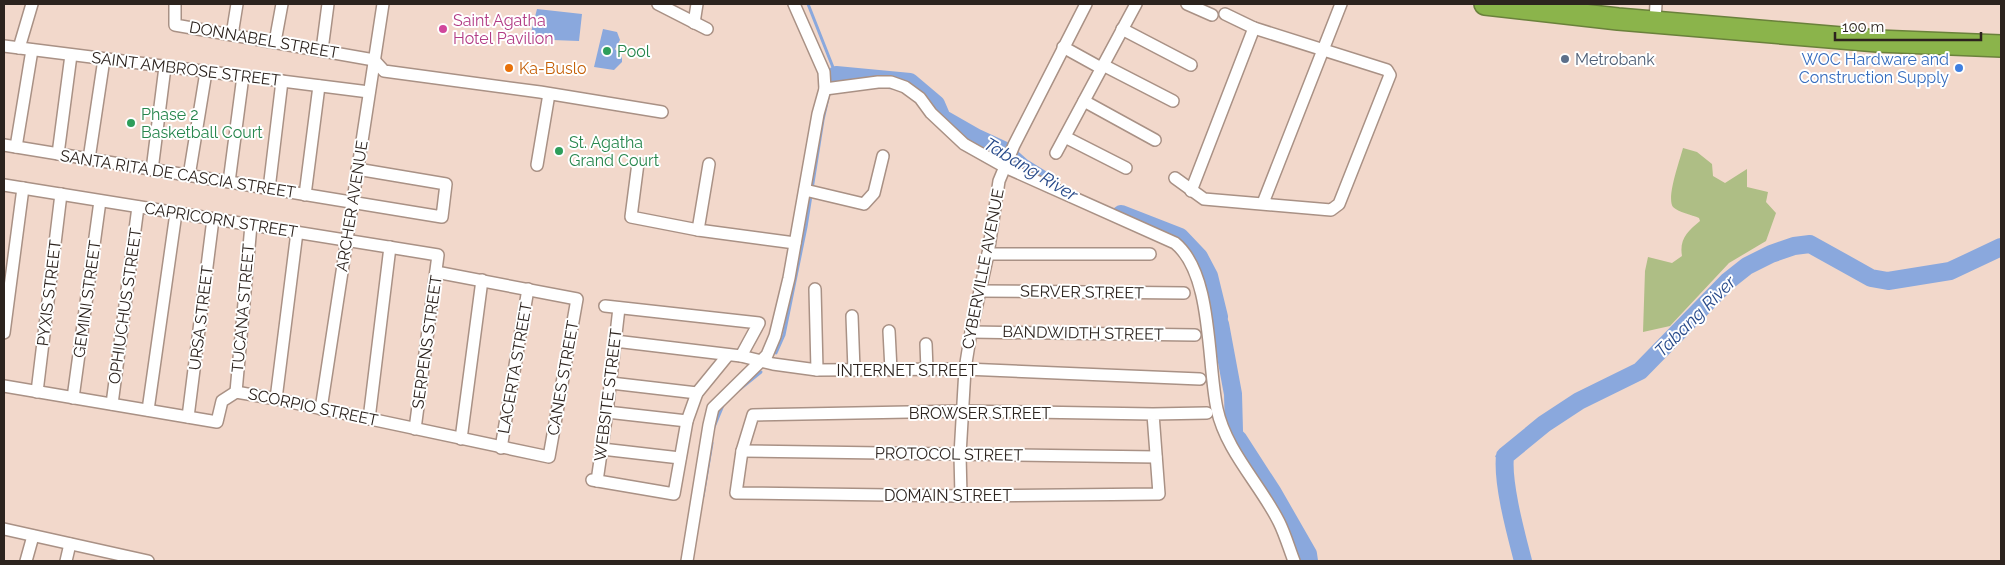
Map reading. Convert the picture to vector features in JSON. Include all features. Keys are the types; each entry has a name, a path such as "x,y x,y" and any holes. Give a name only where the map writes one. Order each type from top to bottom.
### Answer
{"highway":[{"path":"1485,4 1655,12 1877,41 2001,46"}],"street":[{"path":"19,48 32,4"},
{"name":"DONNABEL STREET","path":"175,4 175,25 374,60"},
{"path":"232,35 237,4"},
{"path":"275,42 282,4"},
{"path":"322,50 328,4"},
{"name":"ARCHER AVENUE","path":"320,409 383,4"},
{"path":"658,4 707,29"},
{"path":"694,23 697,4"},
{"path":"687,561 709,425 714,408 767,355 779,323 809,191 818,114 825,89 824,72 794,4"},
{"name":"CYBERVILLE AVENUE","path":"961,496 960,455 965,369 988,254 1000,181 1014,145 1086,4"},
{"path":"1056,154 1136,4"},
{"path":"1187,4 1212,15"},
{"path":"1263,203 1341,4"},
{"path":"1175,178 1204,199 1331,210 1339,204 1390,75 1387,70 1254,28 1225,14"},
{"path":"1191,190 1254,28"},
{"path":"1122,29 1190,65"},
{"name":"SAINT AMBROSE STREET","path":"4,46 369,92"},
{"path":"1063,48 1173,101"},
{"path":"16,147 32,50"},
{"path":"58,154 71,55"},
{"path":"89,159 104,59"},
{"path":"374,60 384,71 662,112"},
{"path":"152,170 165,66"},
{"path":"189,176 206,72"},
{"path":"229,182 243,76"},
{"path":"269,189 282,81"},
{"path":"825,89 875,82 891,82 905,87 920,98 931,113 964,144 1175,243 1184,250 1198,276 1207,323 1212,379 1223,428 1279,522 1294,561"},
{"path":"305,195 319,86"},
{"path":"537,165 549,94"},
{"path":"1084,101 1155,140"},
{"path":"1065,137 1126,168"},
{"name":"SANTA RITA DE CASCIA STREET","path":"4,145 442,217 446,184 357,169"},
{"path":"809,191 864,204 874,193 883,156"},
{"path":"638,163 632,217 698,230 796,243"},
{"path":"698,230 709,164"},
{"name":"CAPRICORN STREET","path":"4,185 438,255"},
{"path":"4,333 23,188"},
{"name":"PYXIS STREET","path":"37,392 62,194"},
{"name":"GEMINI STREET","path":"74,398 100,201"},
{"name":"OPHIUCHUS STREET","path":"112,404 138,207"},
{"path":"148,410 176,213"},
{"name":"URSA STREET","path":"188,417 213,219"},
{"name":"TUCANA STREET","path":"236,392 251,225"},
{"path":"276,399 297,232"},
{"path":"369,419 390,247"},
{"path":"988,254 1150,254"},
{"name":"SERPENS STREET","path":"415,429 438,255"},
{"path":"436,272 528,289"},
{"path":"461,439 482,280"},
{"name":"CANES STREET","path":"528,289 576,299 550,457"},
{"name":"LACERTA STREET","path":"501,448 528,289"},
{"path":"815,289 817,370"},
{"name":"SERVER STREET","path":"980,291 1184,293"},
{"path":"605,306 759,323 742,356"},
{"name":"WEBSITE STREET","path":"618,308 608,412 595,480 674,494 680,458"},
{"path":"852,316 854,370"},
{"path":"889,331 891,370"},
{"name":"BANDWIDTH STREET","path":"971,332 1195,335"},
{"name":"INTERNET STREET","path":"615,341 742,356 760,361 817,370 965,369 1200,379"},
{"path":"926,344 927,370"},
{"path":"602,449 680,458 686,421 697,393 728,355"},
{"path":"610,383 697,393"},
{"name":"SCORPIO STREET","path":"4,386 217,422 222,401 236,392 550,457"},
{"name":"BROWSER STREET","path":"742,451 753,415 962,411 1207,413"},
{"path":"608,412 686,421"},
{"path":"1153,414 1156,457"},
{"name":"PROTOCOL STREET","path":"742,451 1156,457"},
{"name":"DOMAIN STREET","path":"742,451 736,493 961,496 1159,494 1156,457"},
{"path":"4,529 70,544 108,557 147,561"},
{"path":"26,561 33,536"},
{"path":"66,561 70,544"}],"green space":[{"path":"1683,148 1697,152 1712,164 1713,176 1725,183 1747,169 1747,187 1768,192 1766,202 1776,213 1766,241 1729,263 1670,326 1643,332 1645,271 1648,257 1672,263 1682,256 1681,250 1685,236 1700,221 1699,218 1675,209 1671,202 1672,188"}],"water":[{"path":"537,9 582,14 579,41 552,40 546,37 533,39 530,36"},
{"name":"Pool","path":"603,29 617,32 620,40 615,49 622,57 622,62 614,70 594,67"},
{"path":"1518,439 1520,440 1506,454 1504,462 1511,489 1508,501 1503,478 1495,456 1507,445 1514,444"}],"waterway":[{"path":"808,4 836,75 833,82"},
{"name":"Tabang River","path":"836,75 910,82 936,104 942,118 1003,150 1022,167 1051,185"},
{"path":"776,353 784,335 806,227 828,98"},
{"name":"Tabang River","path":"1121,214 1180,237 1199,257 1209,276 1219,317"},
{"name":"Tabang River","path":"1523,561 1508,494 1505,456 1544,424 1579,401 1640,371 1728,281 1747,266 1771,254 1794,246 1810,244 1871,278 1888,281 1950,271 2001,247"},
{"name":"Tabang River","path":"1220,324 1233,394 1234,431"},
{"path":"740,389 761,372"},
{"path":"714,427 724,403"},
{"name":"Tabang River","path":"1238,439 1273,493 1308,554 1309,561"},
{"path":"703,496 712,443"}],"place":[{"name":"Saint Agatha Hotel Pavilion","path":"443,29"},
{"name":"Pool","path":"607,51"},
{"name":"Metrobank","path":"1565,59"},
{"name":"Ka-Buslo","path":"509,68"},
{"name":"WOC Hardware and Construction Supply","path":"1959,68"},
{"name":"Phase 2 Basketball Court","path":"131,123"},
{"name":"St. Agatha Grand Court","path":"559,151"}]}
